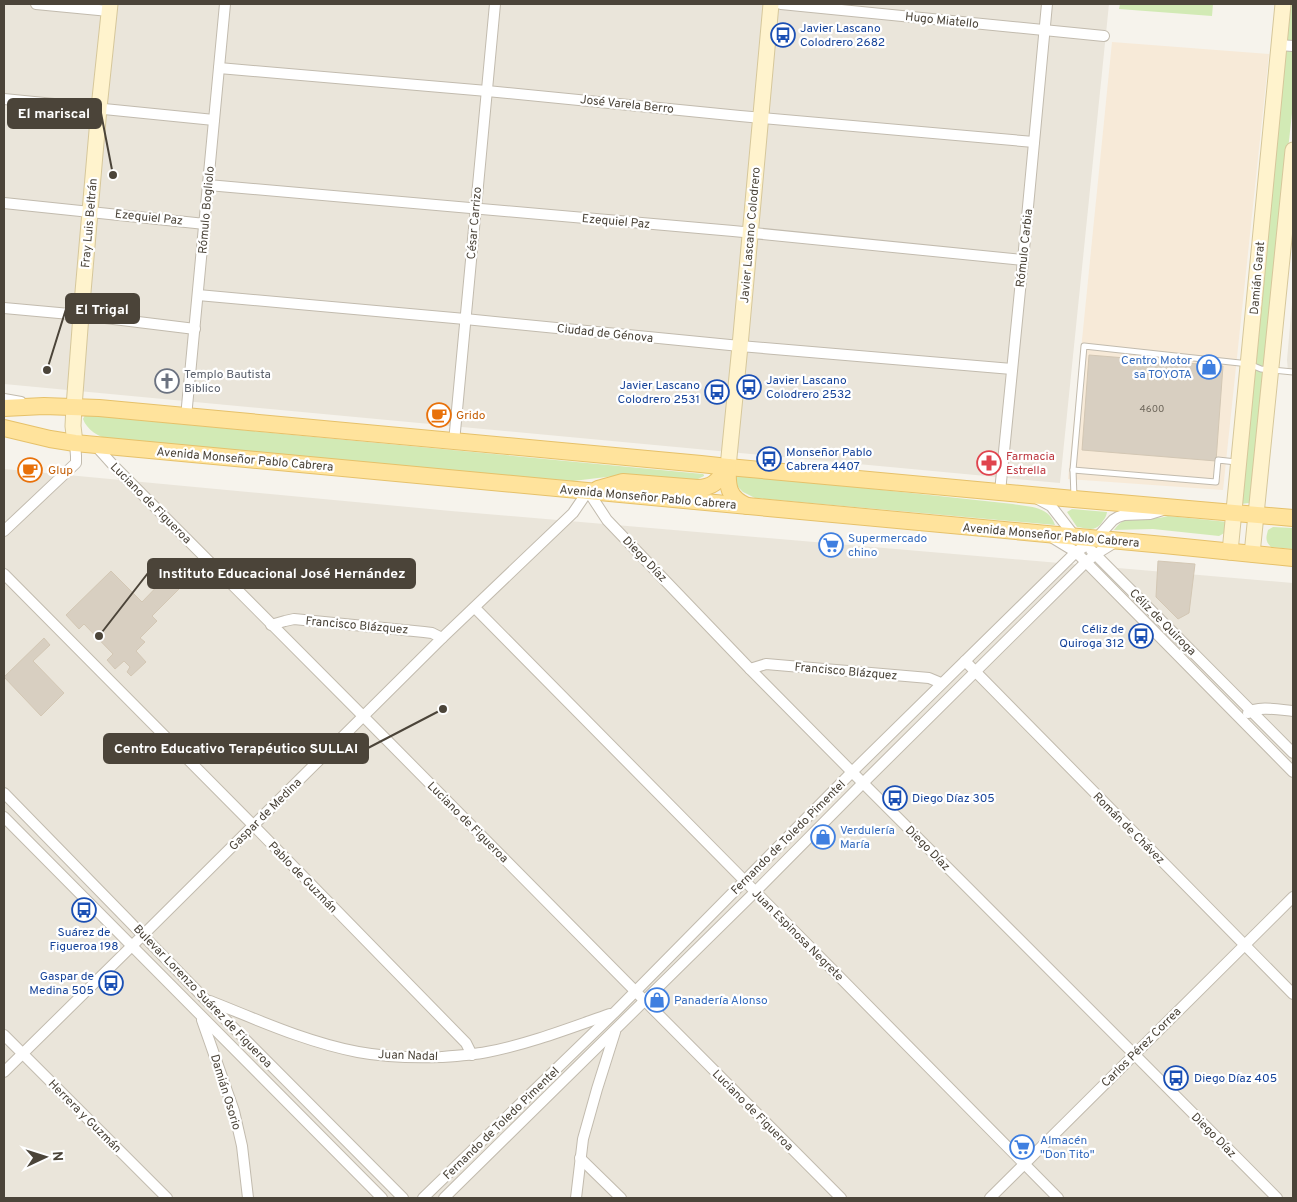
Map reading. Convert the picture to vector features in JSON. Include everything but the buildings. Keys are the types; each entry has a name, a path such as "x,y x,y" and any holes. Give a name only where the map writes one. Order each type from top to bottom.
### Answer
{"main road":[{"name":"Javier Lascano Colodrero","path":"728,467 771,4"},
{"name":"Damián Garat","path":"1230,552 1249,364 1286,45 1283,4"},
{"name":"Fray Luis Beltrán","path":"75,443 73,426 74,407 89,211 109,7"},
{"name":"Damián Garat","path":"1252,554 1293,150"},
{"path":"4,408 74,407 1293,518"},
{"name":"Avenida Monseñor Pablo Cabrera","path":"4,428 75,443 1048,535 1086,545 1118,541 1293,558"},
{"path":"588,491 623,482 706,488 716,482 728,467"},
{"path":"728,467 729,488 732,494 739,502 751,507"}],"street":[{"path":"36,4 109,7"},
{"name":"Rómulo Bogliolo","path":"186,417 225,4"},
{"name":"César Carrizo","path":"454,442 495,4"},
{"name":"Hugo Miatello","path":"781,4 1104,36"},
{"name":"Rómulo Carbia","path":"1000,492 1047,4"},
{"name":"José Varela Berro","path":"219,68 1034,142"},
{"path":"4,99 214,120"},
{"name":"Ezequiel Paz","path":"208,185 749,233 1023,260"},
{"name":"Ezequiel Paz","path":"4,203 204,224"},
{"name":"Ciudad de Génova","path":"198,295 740,346 1012,369"},
{"path":"4,308 194,329"},
{"path":"4,399 44,406"},
{"path":"4,436 50,439"},
{"path":"4,531 76,463 75,443"},
{"name":"Luciano de Figueroa","path":"95,445 841,1198"},
{"name":"Gaspar de Medina","path":"4,1072 442,638 573,513 588,491"},
{"name":"Diego Díaz","path":"588,491 607,520 750,669 1277,1198"},
{"name":"Céliz de Quiroga","path":"1030,495 1051,506 1086,545 1293,753"},
{"name":"Fernando de Toledo Pimentel","path":"423,1198 614,1013 942,683 1113,520 1130,514 1150,514 1169,508"},
{"name":"Fernando de Toledo Pimentel","path":"444,1198 645,1001 1086,562 1086,545"},
{"name":"Céliz de Quiroga","path":"1086,562 1293,772"},
{"name":"Pablo de Guzmán","path":"4,574 466,1043 472,1055"},
{"name":"Juan Espinosa Negrete","path":"475,608 1058,1198"},
{"name":"Francisco Blázquez","path":"272,625 285,620 294,620 424,632 432,633 442,638"},
{"name":"Román de Chávez","path":"965,661 1293,994"},
{"name":"Francisco Blázquez","path":"750,669 766,664 929,678 942,683"},
{"path":"1241,718 1251,710 1258,708 1293,711"},
{"name":"Bulevar Lorenzo Suárez de Figueroa","path":"4,793 403,1198"},
{"name":"Bulevar Lorenzo Suárez de Figueroa","path":"4,817 382,1198"},
{"name":"Carlos Pérez Correa","path":"990,1198 1293,897"},
{"name":"Juan Nadal","path":"205,998 311,1040 360,1052 423,1058 472,1055 487,1052 534,1040 614,1013"},
{"name":"Damián Osorio","path":"201,1016 234,1111 242,1146 248,1198"},
{"path":"576,1198 583,1139 616,1029"},
{"name":"Herrera y Guzmán","path":"4,1034 167,1198"},
{"path":"580,1158 621,1198"}],"lane":[{"path":"1074,499 1074,470 1084,346 1249,364 1271,370 1293,372"},
{"path":"1074,470 1216,482 1218,460 1239,462"}],"shaded area":[{"path":"4,4 1109,4 1060,483 4,384"},
{"path":"1112,42 1269,54 1223,490 1068,479"},
{"path":"1293,291 1293,372 1288,372 1287,360"},
{"path":"4,469 451,511 1293,583 1293,1198 4,1198"}],"green space":[{"path":"1120,4 1213,4 1212,16 1119,9"},
{"path":"1287,4 1293,4 1293,104 1250,499 1249,503 1241,504"},
{"path":"85,415 703,474 704,476 694,481 623,475 573,481 109,440 90,429 83,419"},
{"path":"735,474 1013,504 1043,511 1048,514 1055,525 755,498 743,492 736,485"},
{"path":"1072,509 1107,512 1101,524 1096,528 1090,529 1077,527 1067,512"},
{"path":"1168,516 1228,522 1226,532 1219,536 1153,529 1114,530 1123,521 1128,519"},
{"path":"1273,527 1293,528 1293,549 1271,547 1269,545 1266,539 1267,533"}],"place":[{"name":"Javier Lascano Colodrero 2682","path":"783,35"},
{"name":"El mariscal","path":"113,175"},
{"name":"Centro Motor sa TOYOTA","path":"1209,367"},
{"name":"El Trigal","path":"47,370"},
{"name":"Templo Bautista Biblico","path":"167,381"},
{"name":"Javier Lascano Colodrero 2532","path":"749,387"},
{"name":"Javier Lascano Colodrero 2531","path":"717,392"},
{"name":"Grido","path":"439,415"},
{"name":"Monseñor Pablo Cabrera 4407","path":"769,459"},
{"name":"Farmacia Estrella","path":"989,463"},
{"name":"Glup","path":"30,470"},
{"name":"Supermercado chino","path":"831,545"},
{"name":"Instituto Educacional José Hernández","path":"99,636"},
{"name":"Céliz de Quiroga 312","path":"1141,636"},
{"name":"Centro Educativo Terapéutico SULLAI","path":"443,709"},
{"name":"Diego Díaz 305","path":"895,798"},
{"name":"Verdulería María","path":"823,837"},
{"name":"Suárez de Figueroa 198","path":"84,910"},
{"name":"Gaspar de Medina 505","path":"111,983"},
{"name":"Panadería Alonso","path":"657,1000"},
{"name":"Diego Díaz 405","path":"1176,1078"},
{"name":"Almacén \"Don Tito\"","path":"1022,1147"}]}
